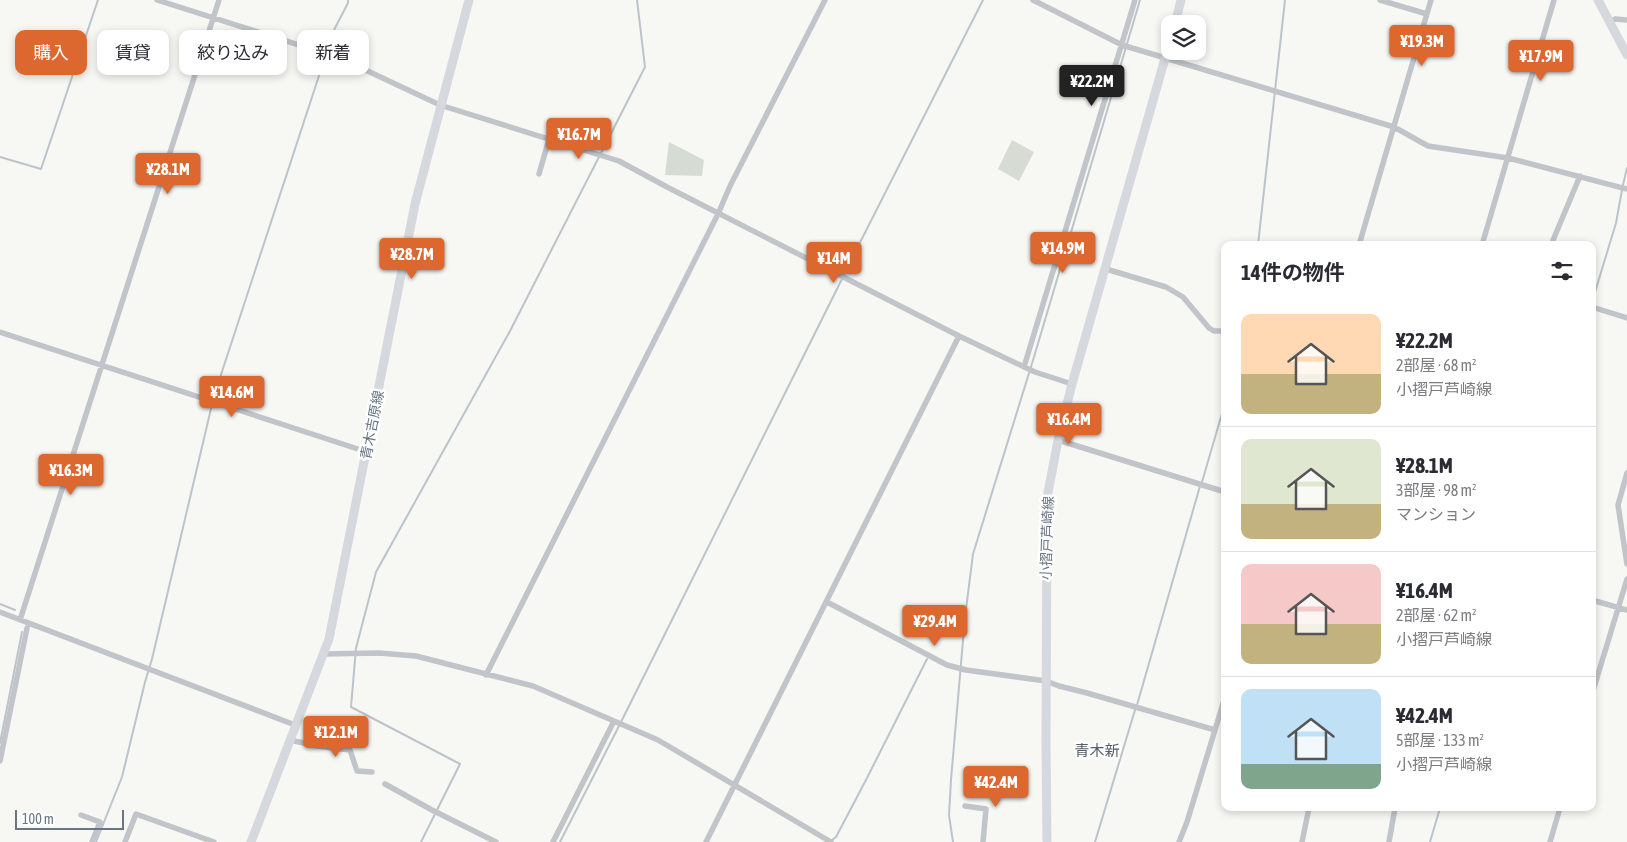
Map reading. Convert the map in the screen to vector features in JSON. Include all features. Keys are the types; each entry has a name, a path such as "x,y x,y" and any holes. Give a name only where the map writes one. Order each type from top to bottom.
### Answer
{"main road":[{"name":"青木吉原線","path":"251,842 329,639 415,204 468,0"},
{"path":"1177,15 1181,0"},
{"path":"1598,0 1627,55"},
{"name":"小摺戸芦崎線","path":"1047,842 1047,498 1058,440 1072,384 1165,60"}],"street":[{"path":"157,0 340,58 440,105 620,161 718,214 959,336 1024,366 1072,384"},
{"path":"20,620 219,0"},
{"path":"486,675 825,0"},
{"path":"1033,0 1122,45 1161,58"},
{"path":"1024,366 1135,0"},
{"path":"1380,0 1427,14"},
{"path":"1361,241 1431,0"},
{"path":"1483,241 1554,0"},
{"path":"1610,22 1616,19 1627,20"},
{"path":"1168,60 1394,127 1428,146 1508,158 1627,189"},
{"path":"539,174 549,139"},
{"path":"1553,241 1580,176"},
{"path":"1106,269 1166,287 1183,297 1209,328 1214,331 1221,331"},
{"path":"1596,308 1627,318"},
{"path":"0,332 367,452"},
{"path":"706,842 959,336"},
{"path":"1058,440 1221,491"},
{"path":"1627,473 1618,504 1627,564"},
{"path":"1596,681 1627,579"},
{"path":"1596,601 1627,610"},
{"path":"827,602 947,665 966,670 1046,681 1215,730"},
{"path":"0,612 295,725"},
{"path":"0,761 27,628"},
{"path":"324,654 379,653 416,656 533,686 658,740 831,842"},
{"path":"1179,842 1188,822 1221,710"},
{"path":"553,842 614,721"},
{"path":"290,740 350,750 357,771 372,772"},
{"path":"385,784 496,842"},
{"path":"965,806 986,809 983,842"},
{"path":"1302,842 1308,811"},
{"path":"1389,842 1394,811"},
{"path":"1550,842 1559,811"},
{"path":"125,842 136,814 214,842"},
{"path":"81,815 100,822 92,842"}],"shaded area":[{"path":"1012,140 1034,152 1019,181 998,169"},
{"path":"669,142 704,160 702,176 665,175"}],"waterway":[{"path":"0,157 41,169 98,0"},
{"path":"96,842 122,777 214,396 334,30 348,0"},
{"path":"421,842 460,764 351,707 356,648 376,572 510,331 645,67 637,0"},
{"path":"844,274 983,0"},
{"path":"953,842 949,815 951,780 965,617 973,554 1034,357 1140,0"},
{"path":"1258,241 1285,0"},
{"path":"1623,185 1627,168"},
{"path":"1596,289 1616,223 1622,190"},
{"path":"621,722 842,279"},
{"path":"1202,482 1221,417"},
{"path":"1137,705 1200,486"},
{"path":"0,604 15,610"},
{"path":"0,743 22,632"},
{"path":"832,840 836,837 867,778 927,659"},
{"path":"1095,842 1135,710"},
{"path":"560,842 619,726"},
{"path":"1430,842 1439,811"}],"district":[{"name":"青木新","path":"1097,750"}]}
